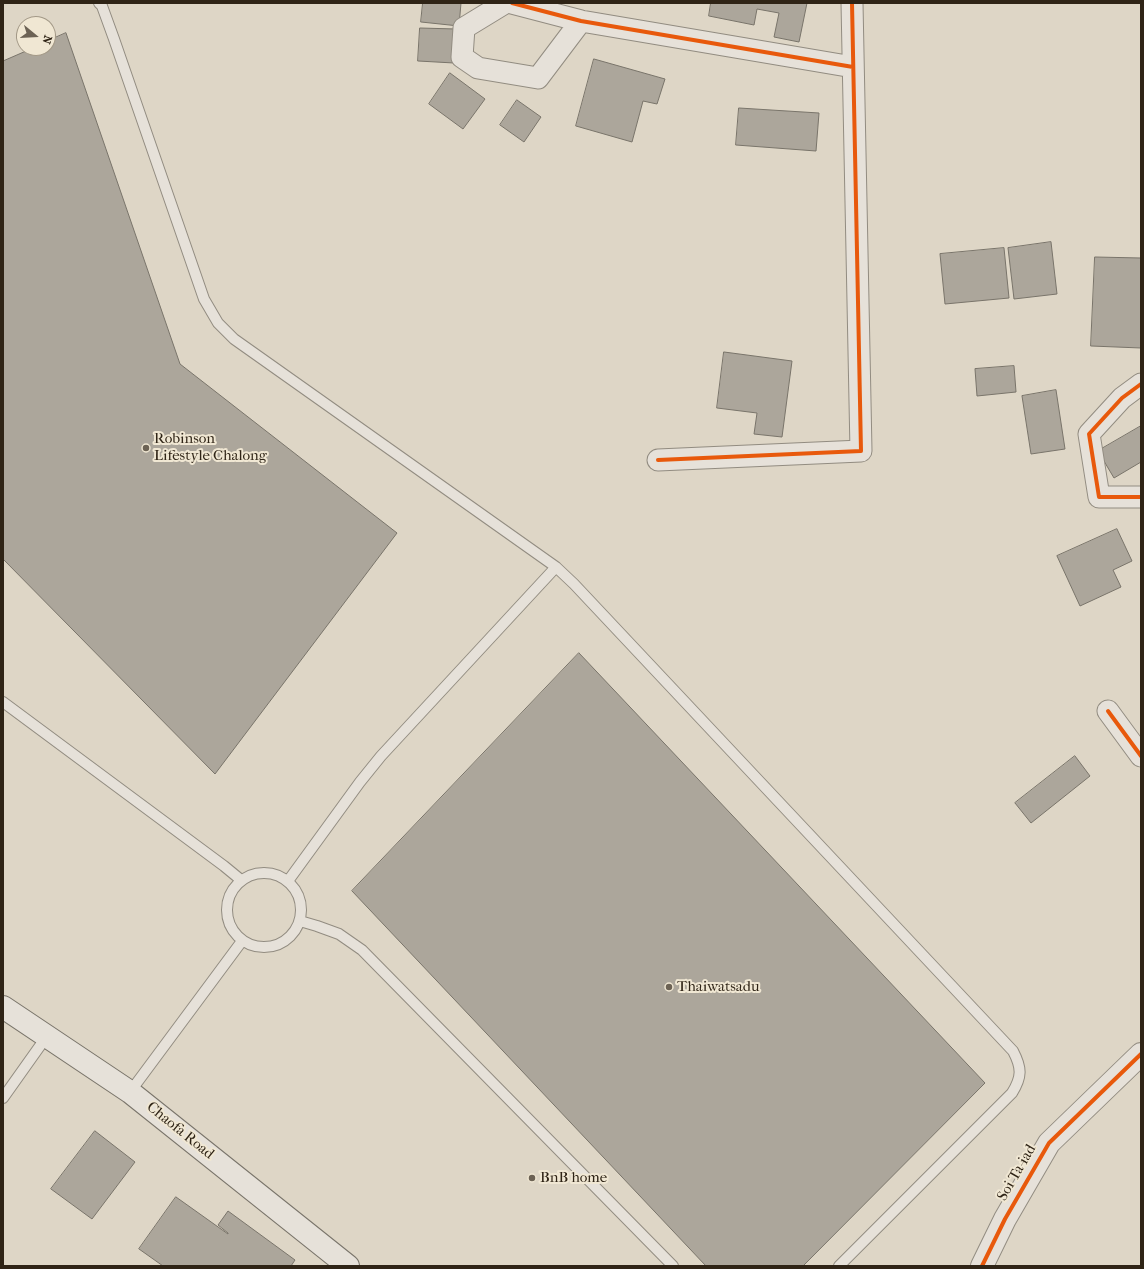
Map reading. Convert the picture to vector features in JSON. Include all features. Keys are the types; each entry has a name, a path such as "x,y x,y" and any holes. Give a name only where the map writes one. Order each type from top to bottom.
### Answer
{"main road":[{"name":"Chaofa Road","path":"3,1007 130,1092 348,1266"},
{"name":"Soi Ta-iad","path":"982,1266 1005,1219 1049,1143 1141,1054"}],"street":[{"path":"505,3 464,28 462,57 478,68 538,78 581,20"},
{"path":"512,3 581,20 853,67"},
{"path":"658,460 861,451 852,3"},
{"path":"1141,384 1122,398 1089,434 1098,497 1141,497"},
{"path":"1108,711 1141,756"}],"lane":[{"path":"99,3 102,6 114,39 204,299 218,323 234,339 556,567 1013,1051 1019,1061 1020,1073 1017,1085 1012,1093 839,1266"},
{"path":"288,881 360,782 381,756 556,567"},
{"path":"3,702 241,880"},
{"path":"265,872 277,874 288,881 295,889 300,899 302,910 300,921 295,932 286,940 276,946 252,946 242,940 234,932 229,922 227,911 228,900 233,889 241,880 252,874 265,872"},
{"path":"300,921 340,934 362,950 673,1266"},
{"path":"130,1092 242,940"},
{"path":"3,1098 47,1036"}],"building":[{"path":"423,3 461,3 459,26 421,22"},
{"path":"711,3 807,3 799,42 774,37 779,13 757,9 754,25 709,16"},
{"path":"420,28 456,29 454,63 418,61"},
{"name":"Robinson Lifestyle Chalong","path":"66,33 180,364 397,533 215,774 3,559 3,61 16,55 56,56 56,37"},
{"path":"594,59 665,79 657,104 643,101 632,142 576,126"},
{"path":"450,73 485,99 463,129 429,104"},
{"path":"517,100 541,117 524,142 500,125"},
{"path":"739,108 819,113 816,151 736,145"},
{"path":"1051,242 1057,294 1014,299 1008,248"},
{"path":"1004,248 1009,298 945,304 940,254"},
{"path":"1095,257 1141,258 1141,348 1091,346"},
{"path":"724,352 792,361 782,437 754,434 757,413 717,408"},
{"path":"1014,366 1016,392 977,396 975,369"},
{"path":"1056,390 1065,449 1031,454 1022,396"},
{"path":"1141,426 1141,462 1114,478 1098,451"},
{"path":"1117,529 1132,561 1113,570 1121,587 1080,606 1057,556"},
{"name":"Thaiwatsadu","path":"579,653 985,1083 803,1266 706,1266 352,891"},
{"path":"1075,756 1090,776 1031,823 1015,803"},
{"path":"95,1131 135,1162 92,1219 51,1189"},
{"path":"176,1197 228,1234 218,1225 228,1211 295,1260 291,1266 163,1266 139,1249"}],"cycle path":[{"path":"512,3 581,21 853,67"},
{"path":"658,460 861,451 852,3"},
{"path":"1141,384 1122,398 1089,434 1099,497 1141,497"},
{"path":"1108,711 1141,756"},
{"path":"982,1266 1005,1219 1049,1143 1141,1054"}],"place":[{"name":"Robinson Lifestyle Chalong","path":"146,448"},
{"name":"Thaiwatsadu","path":"669,987"},
{"name":"BnB home","path":"532,1178"}]}
